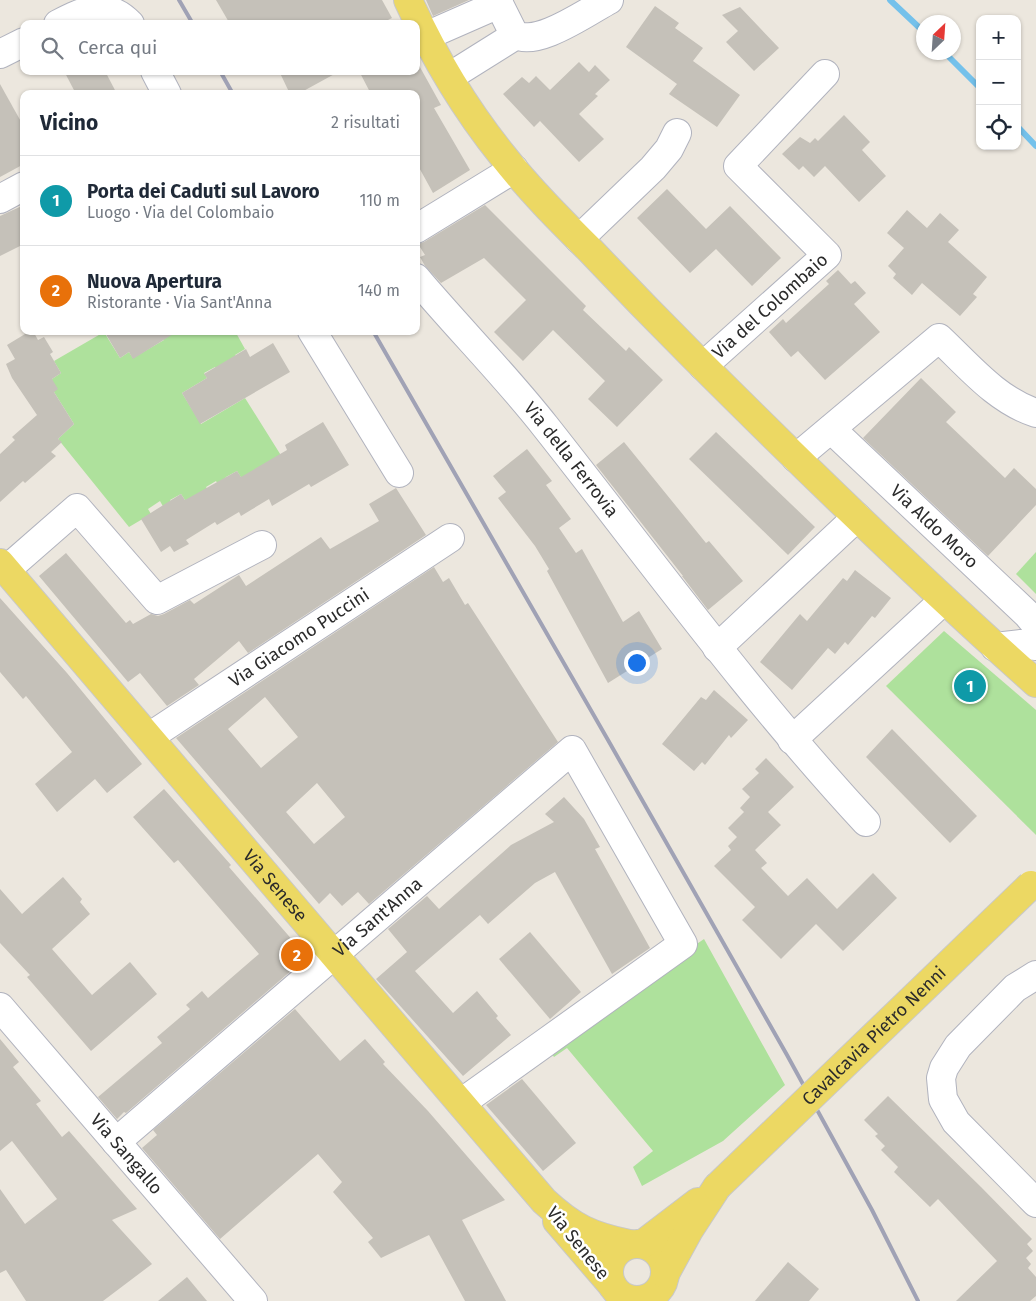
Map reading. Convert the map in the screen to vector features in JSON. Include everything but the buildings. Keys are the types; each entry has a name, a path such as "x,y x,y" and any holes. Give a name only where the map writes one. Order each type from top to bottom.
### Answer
{"main road":[{"name":"Via del Colombaio","path":"408,0 418,20"},
{"name":"Via del Colombaio","path":"420,24 480,125 514,169 579,239 796,458 944,600 1036,683"},
{"name":"Via Senese","path":"3,566 544,1200 563,1230 621,1294"},
{"name":"Cavalcavia Pietro Nenni","path":"636,1244 717,1187 1034,881"},
{"name":"Cavalcavia Pietro Nenni","path":"665,1285 689,1230 717,1187"},
{"name":"Via Senese","path":"544,1200 578,1228 604,1238 636,1244"},
{"path":"636,1244 651,1247 662,1259 665,1285 644,1299 634,1300 621,1294 609,1277 611,1260 615,1253 636,1244"}],"street":[{"path":"426,36 497,1 508,25 516,36 526,38 547,34 609,0"},
{"path":"66,20 98,6 114,10 126,20"},
{"path":"450,77 516,36"},
{"path":"0,54 20,44"},
{"name":"Via del Colombaio","path":"703,366 827,255 738,166 825,74"},
{"path":"157,75 165,90"},
{"path":"579,239 653,168 669,149 677,133"},
{"path":"420,227 514,169"},
{"path":"0,199 20,188"},
{"name":"Via della Ferrovia","path":"420,283 541,421 717,648 792,740 866,822"},
{"path":"314,335 399,472"},
{"path":"796,458 939,338 1000,395 1013,404 1036,413"},
{"name":"Via Aldo Moro","path":"831,429 1027,614 1036,625"},
{"name":"Via Senese","path":"3,566 77,508 157,600 262,545"},
{"path":"717,648 857,517"},
{"name":"Via Giacomo Puccini","path":"149,737 450,538"},
{"path":"792,740 944,600"},
{"path":"995,646 1021,644 1036,646"},
{"name":"Via Sant'Anna","path":"116,1142 572,750 683,944 461,1103"},
{"path":"1036,975 1015,988 958,1046 944,1068 941,1078 943,1099 956,1122 1036,1203"},
{"name":"Via Sangallo","path":"0,1007 254,1301"}],"green space":[{"path":"99,335 106,335 120,358 129,352 133,358 164,340 161,335 237,335 245,349 235,355 238,359 218,371 215,367 204,373 207,378 182,393 201,424 245,398 282,457 242,479 237,471 226,477 220,488 216,481 206,487 208,490 187,503 181,494 170,500 174,506 165,510 160,501 148,509 151,514 129,527 58,439 74,424 54,392 52,379 61,373 54,361"},
{"path":"1036,552 1036,594 1016,574"},
{"path":"944,631 1036,710 1036,835 886,686"},
{"path":"704,939 785,1085 723,1141 642,1186 633,1167 653,1151 567,1048 554,1057 547,1047"}],"waterway":[{"path":"890,0 916,24"},
{"path":"952,60 976,84"},
{"path":"1021,130 1036,146"}],"railway":[{"path":"179,0 191,20"},
{"path":"222,75 231,90"},
{"path":"375,335 787,1055 872,1210 918,1301"}],"place":[{"name":"Porta dei Caduti sul Lavoro","path":"970,686"},
{"name":"Nuova Apertura","path":"297,955"}]}
